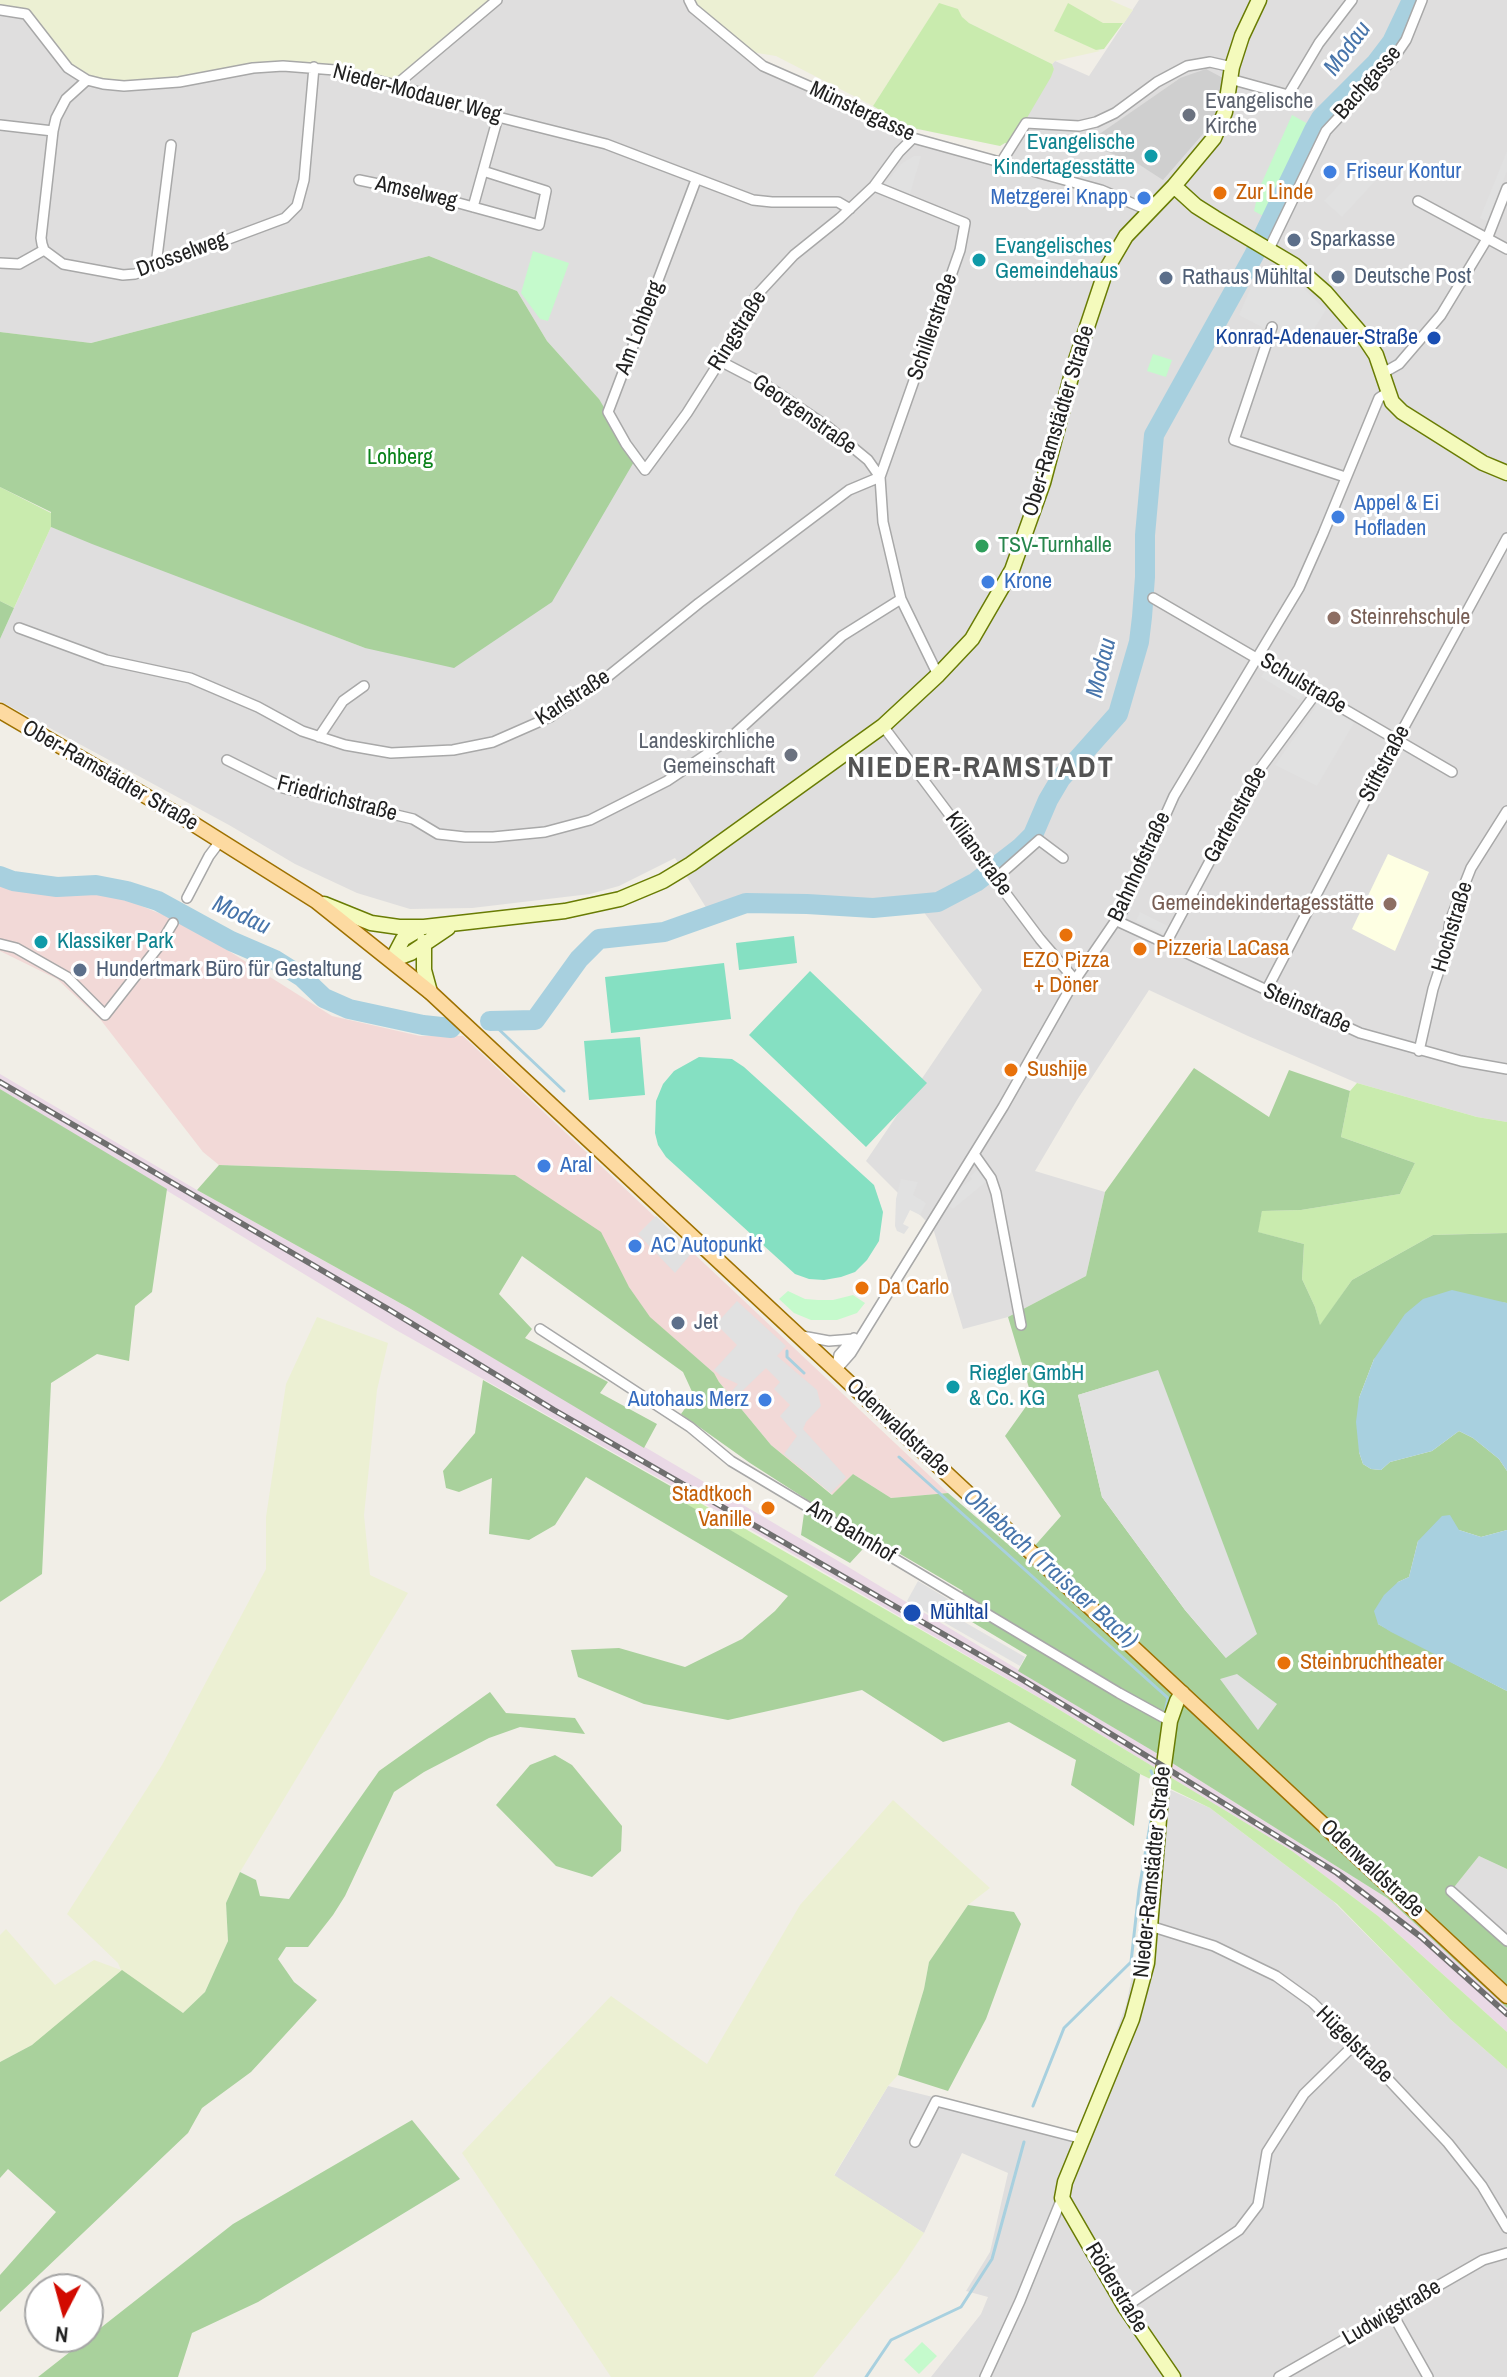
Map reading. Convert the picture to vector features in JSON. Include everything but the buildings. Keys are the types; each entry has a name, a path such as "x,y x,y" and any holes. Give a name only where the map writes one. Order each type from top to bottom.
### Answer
{"main road":[{"name":"Ober-Ramstädter Straße","path":"0,711 221,840 316,901 392,960 403,939 455,924 589,907 620,899 691,864 883,726 972,639 1012,570 1043,483 1074,366 1106,270 1126,236 1174,186 1222,124 1231,73 1242,36 1259,0"},
{"path":"1174,186 1196,206 1269,249 1310,279 1348,317 1370,346 1392,402 1402,412 1483,463 1507,473"},
{"name":"Ober-Ramstädter Straße","path":"316,901 371,923 424,935"},
{"path":"424,935 424,970 430,992"},
{"name":"Odenwaldstraße","path":"392,960 801,1336 1507,1996"},
{"name":"Nieder-Ramstädter Straße","path":"1062,2198 1065,2182 1132,2019 1147,1963 1170,1721 1182,1693"},
{"name":"Röderstraße","path":"1062,2198 1125,2307 1173,2377"}],"street":[{"path":"396,85 497,0"},
{"name":"Münstergasse","path":"689,0 693,8 763,66 829,95 913,138 1101,190 1150,211"},
{"path":"1002,161 1026,123 1079,126 1096,122 1187,66 1210,62 1288,95 1319,43 1352,0"},
{"name":"Bachgasse","path":"1269,249 1326,131 1393,59 1406,40 1422,0"},
{"path":"0,10 26,14 68,68 87,80 66,99 53,131 41,238 44,250 19,264 0,263"},
{"name":"Nieder-Modauer Weg","path":"87,80 124,86 179,82 253,68 283,66 335,70 396,85 498,117 606,144 753,200 838,202 850,209"},
{"name":"Drosselweg","path":"44,250 63,264 73,267 135,274 285,218 297,206 304,180 314,67"},
{"name":"Amselweg","path":"473,207 498,117"},
{"path":"0,125 53,131"},
{"name":"Ringstraße","path":"645,470 687,413 756,296 794,255 874,186 913,138"},
{"path":"156,265 171,145"},
{"name":"Amselweg","path":"359,180 422,193 539,225 546,191 483,171"},
{"name":"Am Lohberg","path":"645,470 608,412 696,180"},
{"name":"Schillerstraße","path":"874,186 965,223 960,250 880,477"},
{"path":"1383,373 1399,364 1441,315 1487,239 1507,188"},
{"path":"1418,201 1507,249"},
{"path":"1272,327 1234,440 1345,477"},
{"name":"Georgenstraße","path":"720,361 766,385 828,427 868,460 880,477"},
{"name":"Bahnhofstraße","path":"836,1370 851,1353 974,1154 1075,980 1117,921 1174,796 1299,588 1379,398 1388,392"},
{"path":"880,477 883,522 901,599 938,675"},
{"name":"Karlstraße","path":"19,628 106,660 190,678 319,737 345,745 391,753 453,750 493,742 550,717 606,678 699,603 849,490 880,477"},
{"name":"Stiftstraße","path":"1266,991 1507,538"},
{"name":"Schulstraße","path":"1153,598 1452,772"},
{"name":"Friedrichstraße","path":"227,760 283,788 413,819 438,834 493,837 545,832 590,820 667,781 728,740 842,636 901,599"},
{"path":"319,737 343,701 364,686"},
{"name":"Gartenstraße","path":"1166,943 1257,773 1316,693"},
{"name":"Kilianstraße","path":"883,726 1040,939 1075,980"},
{"name":"Hochstraße","path":"1419,1051 1446,949 1450,921 1471,868 1507,811"},
{"name":"Ober-Ramstädter Straße","path":"187,898 221,840"},
{"path":"995,879 1039,840 1063,858"},
{"name":"Steinstraße","path":"1117,921 1360,1033 1419,1051 1507,1069"},
{"path":"0,944 16,948 67,977 105,1015 159,946 173,923"},
{"path":"974,1154 991,1178 996,1193 1021,1325"},
{"name":"Bahnhofstraße","path":"836,1370 839,1355 865,1328"},
{"name":"Am Bahnhof","path":"540,1329 690,1427 731,1461 1170,1721"},
{"path":"801,1336 829,1341 854,1339"},
{"path":"1451,1891 1507,1941"},
{"name":"Hügelstraße","path":"1150,1926 1214,1946 1276,1976 1312,2002 1448,2143 1482,2186 1507,2228"},
{"path":"1125,2307 1239,2230 1258,2205 1267,2152 1304,2094 1355,2044"},
{"path":"915,2142 936,2101 1083,2139"},
{"name":"Nieder-Ramstädter Straße","path":"985,2377 1062,2198"},
{"name":"Ludwigstraße","path":"1279,2377 1483,2260 1507,2253"},
{"path":"1392,2313 1428,2377"}],"shaded area":[{"path":"0,0 497,0 396,85 335,70 283,66 124,86 77,75 26,14 0,10"},
{"path":"497,0 689,0 763,66 913,138 1001,161 1054,69 1052,64 1055,61 1089,76 1139,0 1404,0 1381,49 1319,112 1308,128 1290,191 1322,125 1381,67 1409,21 1417,0 1507,0 1507,1122 1477,1117 1357,1083 1149,990 1035,1171 1105,1192 1086,1276 1008,1317 963,1329 933,1228 866,1161 982,990 920,907 707,909 675,858 619,886 590,894 472,908 410,909 357,893 295,864 0,701 0,639 51,527 365,648 599,399 547,341 517,291 429,256 91,343 0,332 0,10","holes":["1180,78 1164,179 1135,162 1086,144"]},
{"path":"689,0 1110,0 1133,10 1124,23 1054,31 1100,51 1052,64 969,23 939,4 873,106 776,56 745,51"},
{"path":"1206,69 1223,78 1215,120 1163,180 1135,162 1085,144 1180,78"},
{"path":"1507,151 1507,171 1487,221 1480,218"},
{"path":"914,156 921,156 910,194 885,184 901,164"},
{"path":"1360,162 1378,178 1342,217 1324,201"},
{"path":"1268,268 1301,286 1326,310 1302,348 1239,315 1256,275 1265,274"},
{"path":"1267,667 1305,690 1299,700 1261,677"},
{"path":"1319,702 1354,723 1317,786 1275,765"},
{"name":"Gemeindekindertagesstätte","path":"1388,854 1429,872 1395,951 1352,929"},
{"path":"0,882 59,892 104,891 186,924 332,1016 420,1036 463,1036 948,1493 891,1498 853,1474 833,1495 771,1445 714,1373 649,1317 629,1287 515,1175 219,1165 203,1152 100,1019 57,979 0,951"},
{"path":"1140,912 1168,926 1164,934 1136,921"},
{"path":"0,1074 197,1190 409,1308 845,1565 1153,1751 1387,1898 1507,2008 1507,2032 1378,1916 1292,1851 1050,1704 767,1539 396,1330 0,1089"},
{"path":"977,1170 987,1181 953,1209 949,1206 959,1189 972,1179 970,1176"},
{"path":"901,1179 918,1182 913,1195 926,1203 920,1215 910,1210 903,1224 909,1227 904,1234 897,1231 895,1226 896,1199"},
{"path":"656,1216 691,1251 675,1273 638,1234"},
{"path":"737,1301 786,1346 777,1356 817,1390 821,1406 803,1429 846,1477 831,1493 784,1454 797,1436 780,1416 790,1405 774,1389 780,1382 766,1368 739,1394 732,1391 738,1384 714,1370 737,1345 716,1324"},
{"path":"317,1317 388,1343 377,1390 364,1515 370,1575 408,1593 240,1872 226,1903 228,1941 205,1992 183,2013 32,2045 0,2062 0,1935 6,1929 55,1985 94,1960 121,1970 118,1963 67,1914 162,1765 266,1569 266,1517 286,1384"},
{"path":"1158,1370 1257,1634 1226,1658 1185,1610 1102,1497 1078,1395"},
{"path":"918,1581 948,1599 942,1609 1025,1657 1020,1666 907,1601"},
{"path":"1237,1674 1277,1704 1258,1730 1220,1679"},
{"path":"1157,1784 1210,1808 1333,1901 1450,2019 1507,2069 1507,2377 931,2377 981,2314 988,2297 966,2291 990,2252 1008,2173 962,2153 924,2233 834,2176 888,2086 1080,2133 1126,2005 1136,1958"},
{"path":"893,1800 990,1888 968,1905 929,1962 898,2075 888,2086 834,2175 924,2233 898,2272 813,2377 611,2377 462,2153 611,1996 707,2064 800,1905"},
{"path":"1479,1856 1507,1869 1507,1941 1451,1891"}],"green space":[{"path":"1404,0 1417,0 1409,21 1381,67 1322,125 1271,237 1260,230 1308,128 1319,112 1381,49"},
{"path":"939,3 958,9 969,23 1052,64 1051,77 1011,145 1005,143 1000,146 908,127 873,106"},
{"path":"1068,3 1103,23 1123,23 1104,49 1096,50 1054,31"},
{"path":"1292,115 1312,126 1265,217 1254,211 1259,189"},
{"path":"533,251 569,263 548,321 540,319 521,293"},
{"name":"Lohberg","path":"429,256 517,291 547,341 599,399 635,460 552,602 454,668 365,648 92,544 51,527 51,512 0,487 0,332 91,343"},
{"path":"1153,354 1172,360 1166,377 1147,371"},
{"path":"0,487 51,513 51,527 14,608 0,601"},
{"path":"0,601 14,608 0,639"},
{"path":"794,936 797,963 739,970 736,943"},
{"path":"724,963 731,1019 611,1033 605,977"},
{"path":"810,971 927,1083 866,1147 749,1035"},
{"path":"640,1037 645,1095 589,1100 584,1041"},
{"path":"699,1057 732,1059 744,1067 874,1185 883,1212 879,1241 855,1272 824,1280 795,1274 666,1157 655,1133 656,1101 663,1084 674,1071"},
{"path":"1194,1068 1269,1117 1289,1070 1350,1091 1341,1137 1415,1163 1400,1194 1301,1210 1262,1211 1258,1232 1304,1244 1302,1279 1320,1325 1352,1280 1433,1235 1507,1233 1507,1303 1497,1302 1374,1359 1359,1398 1359,1452 1363,1464 1381,1470 1390,1462 1432,1451 1459,1431 1499,1459 1507,1471 1507,1530 1481,1537 1459,1530 1418,1541 1409,1577 1398,1582 1378,1624 1507,1691 1507,1869 1479,1856 1451,1891 1507,1941 1507,2008 1387,1898 1153,1751 1018,1671 1027,1655 952,1610 963,1591 873,1538 850,1563 801,1535 806,1499 681,1414 694,1396 683,1372 522,1256 499,1294 532,1329 525,1338 608,1382 600,1393 657,1424 644,1448 409,1308 197,1190 219,1165 515,1175 601,1232 629,1287 650,1317 714,1373 771,1445 832,1495 853,1474 891,1498 948,1493 1024,1558 1061,1516 1005,1436 1032,1398 1008,1317 1086,1276 1105,1192","holes":["1158,1371 1226,1658 1185,1610 1102,1497 1078,1395"]},
{"path":"1357,1083 1477,1117 1507,1122 1507,1233 1433,1235 1352,1280 1320,1326 1302,1279 1304,1244 1257,1232 1262,1211 1301,1210 1400,1194 1415,1163 1341,1137 1350,1091"},
{"path":"0,1089 167,1189 152,1292 135,1306 129,1361 97,1354 51,1383 42,1574 0,1602"},
{"path":"788,1291 805,1299 818,1300 853,1295 865,1303 857,1313 837,1320 811,1320 794,1313 779,1299"},
{"path":"483,1380 688,1496 685,1503 1140,1774 1134,1826 1071,1785 1076,1760 1009,1722 943,1742 862,1690 728,1720 644,1704 578,1677 571,1650 619,1648 685,1667 742,1639 788,1596 586,1477 555,1525 529,1540 489,1534 492,1478 459,1492 446,1488 443,1471 475,1433"},
{"path":"688,1496 1050,1704 1292,1851 1378,1916 1507,2032 1507,2069 1450,2019 1337,1904 1210,1808 1140,1774 684,1503"},
{"path":"490,1692 506,1713 575,1718 585,1734 520,1727 489,1738 424,1772 394,1792 333,1915 308,1947 286,1947 278,1959 294,1982 317,2000 251,2072 202,2108 188,2133 41,2273 24,2273 24,2289 0,2312 0,2275 56,2212 8,2169 0,2178 0,2062 32,2045 122,1970 183,2013 205,1992 228,1941 226,1903 240,1872 256,1880 260,1896 289,1899 379,1771"},
{"path":"555,1755 572,1765 622,1826 621,1851 592,1877 556,1866 496,1805 530,1765"},
{"path":"968,1905 1014,1912 1021,1924 986,2019 948,2091 898,2075 929,1962"},
{"path":"412,2120 460,2179 258,2302 192,2333 178,2377 38,2377 69,2353 104,2353 104,2325 233,2224"},
{"path":"922,2342 937,2356 919,2374 904,2360"}],"water":[{"path":"1452,1290 1507,1303 1507,1471 1499,1459 1459,1431 1432,1451 1390,1462 1381,1470 1371,1469 1363,1464 1359,1452 1356,1422 1359,1398 1374,1359 1405,1314 1423,1299"},
{"path":"1450,1515 1459,1530 1481,1537 1507,1530 1507,1691 1378,1624 1374,1611 1384,1595 1409,1577 1418,1541 1442,1516"}],"waterway":[{"name":"Modau","path":"490,1021 535,1020 579,959 599,939 664,932 746,903 873,908 938,902 976,882 1033,835 1061,778 1118,714 1139,642 1154,435 1254,255 1321,118 1376,63 1392,42 1412,0"},
{"name":"Modau","path":"0,876 13,881 57,887 96,885 158,901 231,941 275,960 302,977 324,998 349,1009 451,1028"},
{"name":"Ohlebach (Traisaer Bach)","path":"490,1021 564,1091"},
{"name":"Ohlebach (Traisaer Bach)","path":"787,1351 787,1357 804,1373"},
{"name":"Ohlebach (Traisaer Bach)","path":"899,1457 1168,1698 1165,1712"},
{"name":"Ohlebach (Traisaer Bach)","path":"1151,1771 1156,1783"},
{"name":"Ohlebach (Traisaer Bach)","path":"1033,2106 1064,2028 1131,1962 1154,1802"},
{"name":"Ohlebach (Traisaer Bach)","path":"866,2377 891,2340 961,2307 992,2259 1024,2142"}],"railway":[{"path":"0,1082 554,1410 1023,1680 1337,1873 1421,1937 1507,2014"}],"place":[{"name":"Evangelische Kirche","path":"1189,115"},
{"name":"Evangelische Kindertagesstätte","path":"1151,156"},
{"name":"Friseur Kontur","path":"1330,172"},
{"name":"Zur Linde","path":"1220,193"},
{"name":"Metzgerei Knapp","path":"1144,198"},
{"name":"Sparkasse","path":"1294,240"},
{"name":"Evangelisches Gemeindehaus","path":"979,260"},
{"name":"Deutsche Post","path":"1338,277"},
{"name":"Rathaus Mühltal","path":"1166,278"},
{"name":"Konrad-Adenauer-Straße","path":"1434,338"},
{"name":"Appel & Ei Hofladen","path":"1338,517"},
{"name":"TSV-Turnhalle","path":"982,546"},
{"name":"Krone","path":"988,582"},
{"name":"Steinrehschule","path":"1334,618"},
{"name":"Landeskirchliche Gemeinschaft","path":"791,755"},
{"name":"Gemeindekindertagesstätte","path":"1390,904"},
{"name":"EZO Pizza + Döner","path":"1066,935"},
{"name":"Klassiker Park","path":"41,942"},
{"name":"Pizzeria LaCasa","path":"1140,949"},
{"name":"Hundertmark Büro für Gestaltung","path":"80,970"},
{"name":"Sushije","path":"1011,1070"},
{"name":"Aral","path":"544,1166"},
{"name":"AC Autopunkt","path":"635,1246"},
{"name":"Da Carlo","path":"862,1288"},
{"name":"Jet","path":"678,1323"},
{"name":"Riegler GmbH & Co. KG","path":"953,1387"},
{"name":"Autohaus Merz","path":"765,1400"},
{"name":"Stadtkoch Vanille","path":"768,1508"},
{"name":"Mühltal","path":"912,1613"},
{"name":"Steinbruchtheater","path":"1284,1663"}],"district":[{"name":"NIEDER-RAMSTADT","path":"981,769"}]}
